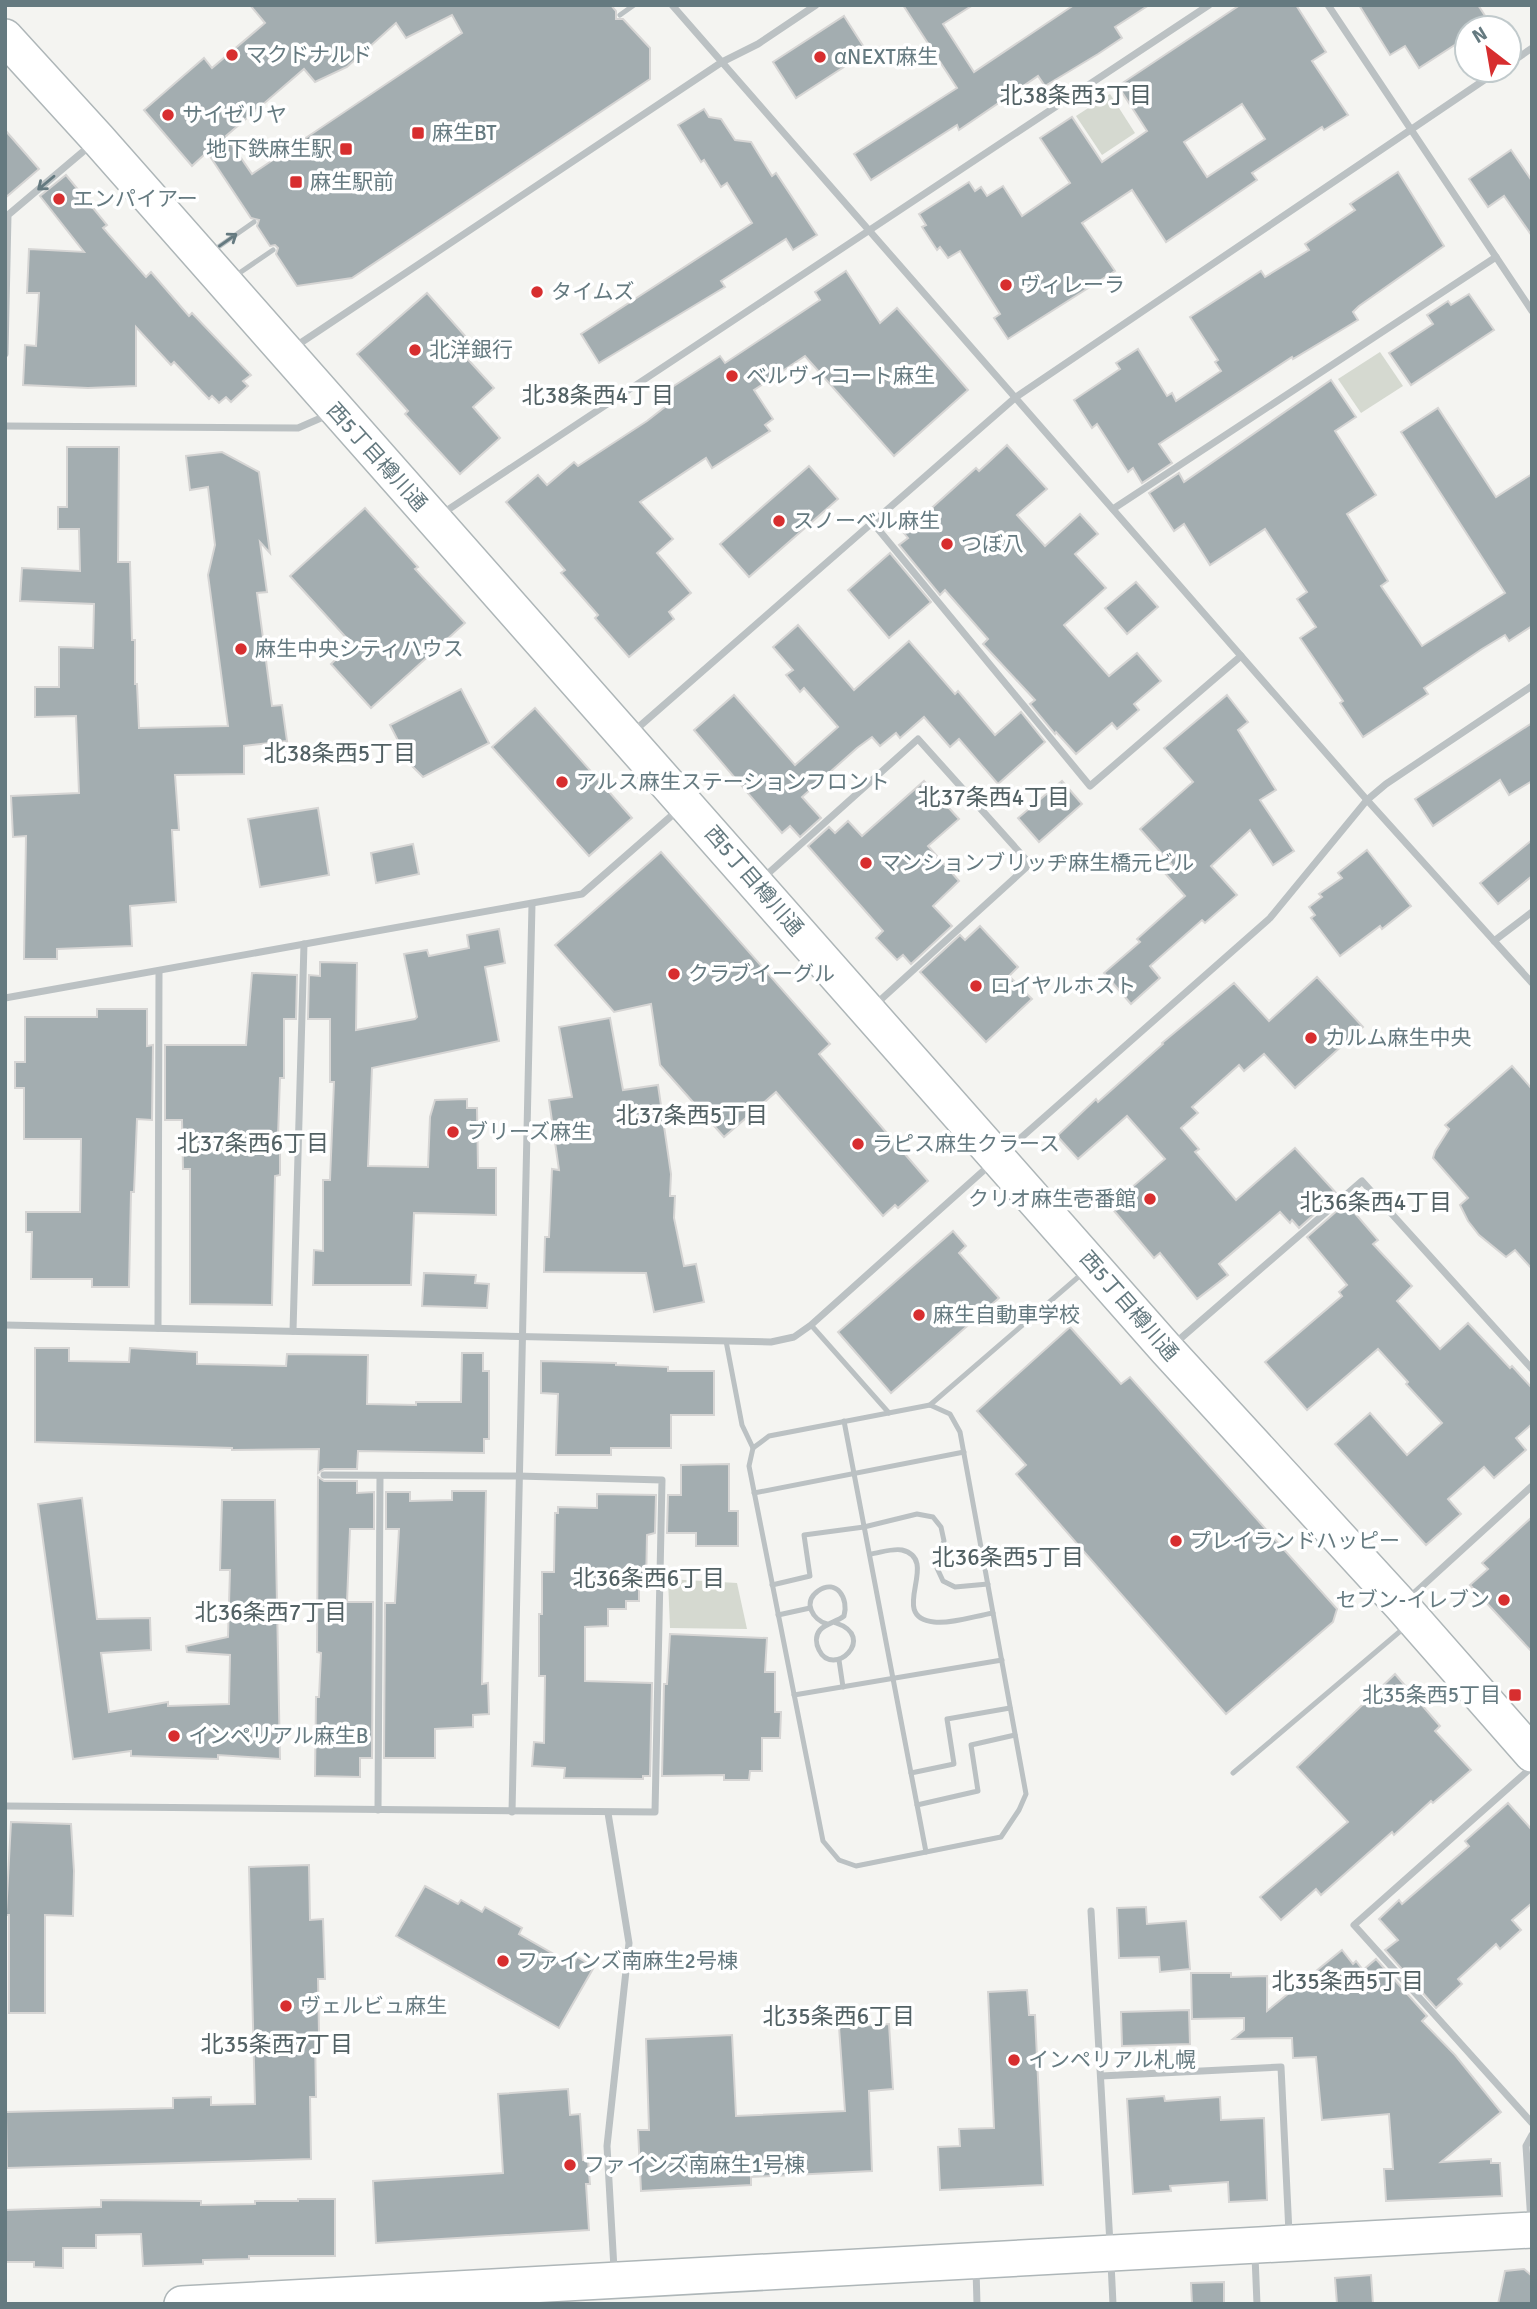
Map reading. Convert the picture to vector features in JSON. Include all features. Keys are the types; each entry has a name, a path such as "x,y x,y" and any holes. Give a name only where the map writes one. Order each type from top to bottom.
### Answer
{"street":[{"path":"672,5 1367,800 1532,983"},
{"path":"286,353 722,62 758,44 816,5"},
{"path":"433,520 1209,5"},
{"path":"1328,5 1409,131 1532,311"},
{"name":"西5丁目樽川通","path":"5,37 1167,1350 1407,1612 1532,1754"},
{"path":"627,737 1016,397 1478,84"},
{"path":"5,354 8,215 98,139"},
{"path":"1113,509 1496,257"},
{"path":"5,426 299,428 337,411"},
{"path":"873,523 1090,786 1241,656"},
{"path":"5,1325 771,1342 794,1337 811,1325 1270,919 1367,800 1386,784 1532,685"},
{"path":"757,884 918,739 1030,863 869,1011"},
{"path":"5,998 582,894 685,803"},
{"path":"512,1812 532,904"},
{"path":"1494,941 1532,912"},
{"path":"293,1331 304,944"},
{"path":"158,1328 159,971"},
{"path":"1167,1350 1362,1181 1532,1369"},
{"path":"5,1806 654,1812 662,1480 324,1475"},
{"path":"378,1810 380,1476"},
{"path":"1407,1612 1532,1486"},
{"path":"1532,1767 1354,1924 1532,2123"},
{"path":"608,1813 629,1943 607,2146 615,2281"},
{"path":"1091,1911 1114,2304"},
{"path":"1101,2076 1281,2067 1290,2244"},
{"path":"182,2304 1532,2230 1526,2146 1532,2134"},
{"path":"1254,2246 1257,2304"},
{"path":"975,2261 977,2304"}],"lane":[{"path":"620,15 634,5"},
{"path":"214,271 254,222"},
{"path":"214,271 273,250"},
{"path":"753,1448 769,1436 930,1405 1093,1264"},
{"path":"811,1325 889,1413"},
{"path":"726,1340 742,1425 753,1448 749,1466 823,1841 839,1860 856,1866 1001,1837 1026,1794 960,1432 950,1414 930,1405"},
{"path":"845,1422 926,1852"},
{"path":"754,1493 964,1452"},
{"path":"772,1586 810,1576 804,1535 864,1527 917,1514 933,1517 941,1527 944,1541 938,1553 937,1568 943,1581 955,1587 988,1584"},
{"path":"870,1554 901,1550 918,1564 919,1578 912,1595 913,1608 922,1619 936,1622 993,1613"},
{"path":"827,1624 816,1638 817,1647 822,1655 830,1660 839,1660 848,1655 853,1646 852,1635 846,1626 819,1622 813,1616 810,1608 812,1598 818,1591 828,1588 837,1590 844,1597 847,1607 844,1616 836,1623"},
{"path":"778,1615 810,1608"},
{"path":"1233,1773 1407,1612"},
{"path":"839,1660 842,1686"},
{"path":"794,1695 1002,1660"},
{"path":"911,1773 954,1764 947,1718 1010,1708"},
{"path":"917,1805 978,1791 971,1745 1015,1735"}],"shaded area":[{"path":"1110,94 1135,133 1102,155 1076,116"},
{"path":"1380,352 1403,386 1361,413 1338,379"},
{"path":"668,1579 737,1583 747,1629 670,1628"}],"building":[{"path":"250,5 611,5 616,11 616,19 623,19 650,48 650,79 352,278 297,286 276,254 278,248 275,245 270,246 257,226 259,220 251,218 207,152 192,166 144,110 204,58 212,68 265,23","holes":["452,15 462,33 252,174 226,136 304,69 315,82 347,67 396,23 406,38"]},
{"path":"903,5 973,5 943,24 974,72 1074,5 1149,5 1115,27 1122,38 1098,54 1045,86 1038,76 959,130 957,125 871,180 854,154 957,88"},
{"path":"1240,5 1296,5 1326,52 1312,61 1348,115 1324,130 1322,127 1252,173 1257,180 1166,242 1132,190 1082,223 1115,271 1008,339 994,318 1000,314 960,251 948,258 940,247 937,250 922,227 926,225 919,214 969,182 975,191 981,187 987,196 1003,186 1022,216 1070,183 1040,138 1072,117 1102,162 1147,131 1118,86","holes":["1242,104 1265,139 1207,177 1184,142"]},
{"path":"1359,5 1478,5 1484,14 1453,14 1453,46 1419,68 1405,46 1390,55"},
{"name":"αNEXT麻生","path":"844,16 867,52 796,98 773,62"},
{"path":"704,109 709,117 721,119 735,140 751,142 772,176 776,173 817,235 793,250 786,239 721,281 725,287 599,363 581,334 752,223 727,183 721,187 704,160 701,162 678,125"},
{"path":"5,130 39,169 5,198"},
{"path":"1511,150 1532,181 1532,236 1504,196 1488,207 1469,179"},
{"path":"1398,172 1444,246 1359,306 1353,312 1358,320 1293,359 1292,357 1159,444 1172,463 1142,483 1133,468 1128,472 1097,424 1092,428 1074,400 1120,369 1116,363 1138,349 1167,396 1172,393 1176,401 1221,371 1215,362 1218,360 1190,317 1261,271 1265,277 1309,250 1305,244 1355,210 1350,204"},
{"path":"66,175 107,225 103,228 146,277 151,272 189,316 192,313 251,375 243,381 248,386 231,402 226,397 219,403 212,396 209,399 174,362 171,365 136,327 136,386 88,388 23,385 25,345 36,346 39,293 27,293 29,249 84,252 40,196"},
{"path":"846,271 880,323 897,308 968,390 894,456 805,356 754,390 773,419 765,425 770,431 712,468 706,458 640,502 673,539 657,553 691,593 669,612 674,619 629,657 595,618 598,615 561,573 565,570 506,502 538,475 547,485 574,462 578,466 647,421 670,403 663,393 720,356 725,363 820,300 815,292"},
{"path":"427,293 473,345 463,354 494,388 473,407 500,438 460,474 405,414 408,411 357,354"},
{"path":"1469,294 1494,330 1411,385 1389,353 1433,324 1427,315 1448,301 1451,305"},
{"path":"1331,380 1356,417 1335,431 1376,495 1347,514 1388,581 1381,586 1422,646 1505,593 1401,432 1438,408 1496,497 1532,474 1532,626 1509,641 1505,635 1482,649 1424,688 1428,694 1363,737 1340,703 1343,701 1300,638 1316,627 1297,599 1307,592 1265,529 1210,565 1184,524 1174,531 1149,493 1179,473 1184,482"},
{"path":"1007,445 1047,489 1017,515 1045,546 1080,514 1098,534 1075,554 1106,588 1064,625 1109,676 1137,653 1161,681 1134,704 1139,710 1117,729 1112,723 1076,754 1030,704 1035,700 983,644 988,639 945,590 940,595 899,545 908,538 904,533 976,468 979,471"},
{"path":"67,447 119,447 118,562 130,562 132,640 135,640 139,728 228,726 208,575 215,545 208,487 190,490 186,456 222,452 259,472 270,553 260,542 267,592 257,593 272,706 282,705 287,741 244,746 244,774 175,775 179,830 172,830 176,902 130,906 132,946 57,949 57,959 24,959 26,836 13,837 11,796 79,793 76,716 35,717 35,687 59,687 59,647 93,648 94,604 20,601 22,568 80,571 79,529 58,529 58,507 67,507"},
{"name":"スノーベル麻生","path":"809,466 838,499 749,577 720,544"},
{"path":"365,508 418,567 415,569 465,623 371,708 331,664 352,644 290,576"},
{"path":"890,553 931,602 889,638 848,590"},
{"path":"1136,582 1158,607 1127,634 1105,608"},
{"path":"798,625 854,690 909,641 955,694 958,691 995,735 1021,712 1045,742 998,784 959,739 950,747 924,717 900,738 896,733 880,746 872,737 857,748 802,797 821,818 800,837 790,826 782,833 694,730 734,695 795,765 838,727 804,688 800,692 786,675 793,670 773,647"},
{"path":"461,689 489,743 423,777 410,764 390,725"},
{"path":"1227,695 1248,722 1238,730 1276,790 1260,800 1294,851 1273,865 1250,830 1211,866 1237,895 1205,923 1202,920 1150,966 1160,978 1131,1004 1104,973 1140,942 1137,939 1185,896 1164,872 1172,865 1140,829 1193,782 1164,748"},
{"name":"アルス麻生ステーションフロント","path":"535,708 632,818 589,856 492,747"},
{"path":"1532,723 1532,781 1509,795 1500,780 1433,826 1415,799"},
{"path":"924,781 959,819 928,846 959,881 933,906 952,926 911,964 903,955 897,960 876,938 883,931 808,846 829,827 835,833 848,821 862,836"},
{"path":"1062,781 1082,804 1039,842 1018,818"},
{"path":"318,808 329,875 260,887 248,819"},
{"path":"1532,840 1532,876 1498,904 1480,883"},
{"path":"413,844 419,874 376,883 371,853"},
{"path":"1367,850 1411,906 1382,929 1380,926 1340,956 1311,918 1315,915 1309,907 1322,897 1319,894 1342,878 1338,873"},
{"name":"クラブイーグル","path":"661,852 830,1044 819,1054 928,1181 898,1208 895,1205 883,1216 776,1092 724,1137 660,1065 651,1004 614,1012 555,945"},
{"path":"980,926 1018,967 1009,976 1032,999 986,1042 920,972 960,935 965,940"},
{"path":"499,929 505,963 485,967 499,1041 372,1068 368,1166 428,1167 430,1117 435,1100 467,1099 467,1108 477,1108 478,1168 496,1168 496,1215 414,1213 411,1285 313,1285 314,1250 323,1251 323,1180 330,1180 334,1082 330,1082 330,1019 308,1019 309,975 320,976 320,962 357,963 356,1030 415,1019 417,1017 404,954 427,950 429,956 469,948 467,935"},
{"path":"252,973 297,975 296,1019 284,1019 284,1078 280,1078 278,1136 280,1175 275,1176 272,1305 190,1304 190,1169 183,1169 182,1120 165,1120 165,1045 246,1045"},
{"path":"1317,977 1363,1027 1295,1088 1264,1054 1244,1071 1239,1065 1192,1107 1198,1113 1181,1128 1199,1149 1195,1152 1236,1200 1295,1148 1337,1194 1299,1228 1280,1212 1219,1264 1228,1275 1197,1299 1160,1253 1154,1258 1110,1206 1165,1159 1127,1116 1078,1159 1057,1136 1096,1099 1098,1102 1162,1043 1234,983 1269,1021"},
{"path":"97,1009 147,1009 147,1046 153,1045 152,1120 137,1119 134,1192 131,1192 129,1287 92,1287 92,1279 31,1279 32,1232 26,1232 26,1212 80,1212 81,1139 24,1139 24,1088 15,1088 15,1062 25,1062 25,1017 97,1017"},
{"path":"610,1018 623,1090 658,1085 671,1174 670,1196 675,1196 674,1218 684,1266 696,1264 704,1302 654,1312 646,1273 544,1272 545,1237 549,1237 552,1169 559,1170 549,1100 572,1097 559,1027"},
{"path":"1512,1066 1532,1089 1532,1269 1515,1250 1506,1257 1479,1235 1460,1205 1468,1198 1433,1158 1449,1129 1445,1125"},
{"path":"1346,1203 1378,1240 1373,1244 1412,1286 1397,1301 1440,1349 1468,1323 1532,1388 1532,1424 1516,1438 1526,1450 1494,1478 1484,1467 1448,1499 1461,1514 1426,1545 1335,1444 1370,1413 1407,1455 1442,1423 1406,1384 1408,1382 1378,1349 1307,1410 1265,1362 1342,1296 1339,1292 1347,1285 1307,1237"},
{"name":"麻生自動車学校","path":"953,1231 966,1246 959,1253 999,1298 891,1393 838,1332"},
{"path":"424,1273 476,1275 475,1283 489,1284 487,1308 422,1306"},
{"name":"プレイランドハッピー","path":"1070,1327 1121,1384 1130,1377 1337,1609 1333,1622 1226,1714 1016,1474 1026,1465 977,1411"},
{"path":"35,1348 69,1348 69,1361 129,1362 130,1348 197,1352 197,1364 286,1366 287,1354 368,1355 367,1404 416,1405 416,1402 461,1402 462,1353 483,1353 483,1371 489,1371 489,1439 484,1439 484,1453 358,1451 357,1469 324,1469 318,1473 319,1449 232,1450 35,1442"},
{"path":"541,1361 668,1367 668,1371 714,1371 714,1415 671,1415 671,1448 611,1448 611,1455 556,1455 558,1394 541,1393"},
{"path":"729,1464 729,1511 738,1511 738,1546 696,1546 696,1533 667,1533 668,1495 681,1495 681,1465"},
{"path":"318,1477 324,1481 357,1481 357,1493 374,1492 374,1529 350,1529 347,1602 373,1602 372,1758 360,1758 360,1777 315,1776 316,1697 319,1697 321,1653 317,1652"},
{"path":"452,1491 486,1491 482,1684 488,1683 489,1714 473,1715 473,1727 435,1729 435,1758 384,1758 385,1603 395,1603 399,1529 386,1529 386,1492 410,1492 410,1501 452,1500"},
{"path":"597,1494 656,1495 655,1533 647,1535 646,1586 639,1586 639,1601 626,1601 626,1609 608,1609 608,1626 585,1627 585,1681 652,1683 650,1776 643,1776 643,1779 564,1778 565,1768 532,1766 534,1742 544,1743 545,1676 539,1676 539,1614 542,1614 542,1572 554,1572 555,1513 558,1513 558,1507 597,1508"},
{"path":"82,1498 97,1619 150,1618 151,1650 101,1653 109,1712 168,1702 168,1706 229,1704 230,1655 187,1652 186,1646 228,1637 230,1570 220,1570 222,1500 275,1500 280,1759 218,1755 218,1759 131,1756 131,1751 73,1759 38,1504"},
{"path":"1532,1517 1532,1652 1470,1585 1488,1569 1482,1563"},
{"path":"670,1634 767,1638 765,1672 775,1672 775,1712 781,1712 780,1738 762,1738 762,1771 750,1771 749,1780 724,1780 724,1775 662,1776 664,1684 667,1684"},
{"path":"1395,1674 1440,1726 1435,1731 1471,1770 1433,1803 1431,1801 1394,1835 1392,1832 1321,1895 1316,1889 1281,1920 1260,1897 1348,1822 1297,1767"},
{"path":"1508,1803 1532,1830 1532,1903 1512,1920 1521,1930 1500,1949 1496,1944 1458,1979 1462,1984 1436,2008 1385,1950 1398,1940 1379,1919 1399,1900 1402,1904 1469,1846 1465,1841"},
{"path":"11,1822 71,1824 73,1916 45,1915 45,2013 9,2013 9,1915 6,1915"},
{"name":"ヴェルビュ麻生","path":"309,1865 310,1920 323,1919 325,1979 318,1979 316,2097 310,2097 311,2159 7,2168 6,2112 173,2108 173,2098 211,2097 211,2105 255,2104 249,1867"},
{"name":"ファインズ南麻生2号棟","path":"425,1886 458,1904 461,1900 482,1912 485,1907 522,1928 519,1934 573,1965 577,1957 594,1967 559,2028 396,1936"},
{"path":"1146,1907 1147,1924 1186,1921 1190,1969 1160,1972 1159,1957 1119,1958 1117,1908"},
{"path":"1342,1950 1353,1964 1356,1961 1363,1970 1376,1959 1427,2016 1422,2021 1455,2055 1501,2112 1441,2162 1491,2159 1491,2163 1500,2163 1502,2196 1386,2201 1384,2169 1393,2169 1389,2114 1322,2120 1316,2057 1293,2058 1292,2038 1233,2039 1244,2030 1244,2018 1192,2019 1191,1973 1231,1973 1231,1977 1267,1976 1267,2011"},
{"name":"インペリアル札幌","path":"1027,1990 1029,2015 1035,2015 1043,2185 940,2190 938,2147 960,2146 959,2129 994,2128 988,1992"},
{"path":"1189,2010 1190,2044 1122,2046 1121,2012"},
{"path":"889,2024 893,2089 869,2091 872,2171 751,2177 751,2185 641,2191 638,2130 649,2130 646,2039 732,2035 736,2116 845,2111 839,2027"},
{"name":"ファインズ南麻生1号棟","path":"568,2089 570,2115 580,2114 583,2160 588,2160 590,2184 586,2184 589,2230 376,2243 373,2181 503,2173 498,2094"},
{"path":"1164,2096 1165,2101 1220,2097 1221,2120 1264,2118 1267,2200 1229,2202 1228,2182 1170,2186 1171,2191 1133,2194 1127,2099"},
{"path":"335,2199 335,2256 249,2256 249,2259 203,2260 203,2264 143,2266 141,2234 96,2235 96,2248 63,2248 63,2268 34,2267 34,2262 5,2262 5,2210 101,2207 101,2200 201,2201 201,2205 255,2204 255,2201"},
{"path":"1524,2269 1532,2276 1532,2304 1498,2304 1505,2271"},
{"path":"1371,2275 1373,2304 1337,2304 1335,2278"},
{"path":"1224,2282 1224,2304 1192,2304 1191,2283"}],"place":[{"name":"マクドナルド","path":"232,55"},
{"name":"αNEXT麻生","path":"820,57"},
{"name":"サイゼリヤ","path":"168,115"},
{"name":"麻生BT","path":"418,133"},
{"name":"地下鉄麻生駅","path":"346,149"},
{"name":"麻生駅前","path":"296,182"},
{"name":"エンパイアー","path":"59,199"},
{"name":"ヴィレーラ","path":"1006,285"},
{"name":"タイムズ","path":"537,292"},
{"name":"北洋銀行","path":"415,350"},
{"name":"ベルヴィコート麻生","path":"732,376"},
{"name":"スノーベル麻生","path":"779,521"},
{"name":"つぼ八","path":"947,544"},
{"name":"麻生中央シティハウス","path":"241,649"},
{"name":"アルス麻生ステーションフロント","path":"562,782"},
{"name":"マンションブリッヂ麻生橋元ビル","path":"866,863"},
{"name":"クラブイーグル","path":"674,974"},
{"name":"ロイヤルホスト","path":"976,986"},
{"name":"カルム麻生中央","path":"1311,1038"},
{"name":"ブリーズ麻生","path":"453,1132"},
{"name":"ラピス麻生クラース","path":"858,1144"},
{"name":"クリオ麻生壱番館","path":"1150,1199"},
{"name":"麻生自動車学校","path":"919,1315"},
{"name":"プレイランドハッピー","path":"1176,1541"},
{"name":"セブン-イレブン","path":"1504,1600"},
{"name":"北35条西5丁目","path":"1515,1695"},
{"name":"インペリアル麻生B","path":"174,1736"},
{"name":"ファインズ南麻生2号棟","path":"503,1961"},
{"name":"ヴェルビュ麻生","path":"286,2006"},
{"name":"インペリアル札幌","path":"1014,2060"},
{"name":"ファインズ南麻生1号棟","path":"570,2165"}],"district":[{"name":"北38条西3丁目","path":"1076,95"},
{"name":"北38条西4丁目","path":"598,395"},
{"name":"北38条西5丁目","path":"340,753"},
{"name":"北37条西4丁目","path":"994,797"},
{"name":"北37条西5丁目","path":"692,1115"},
{"name":"北37条西6丁目","path":"253,1143"},
{"name":"北36条西4丁目","path":"1376,1202"},
{"name":"北36条西5丁目","path":"1008,1557"},
{"name":"北36条西6丁目","path":"649,1578"},
{"name":"北36条西7丁目","path":"271,1612"},
{"name":"北35条西5丁目","path":"1348,1981"},
{"name":"北35条西6丁目","path":"839,2016"},
{"name":"北35条西7丁目","path":"277,2044"}]}
